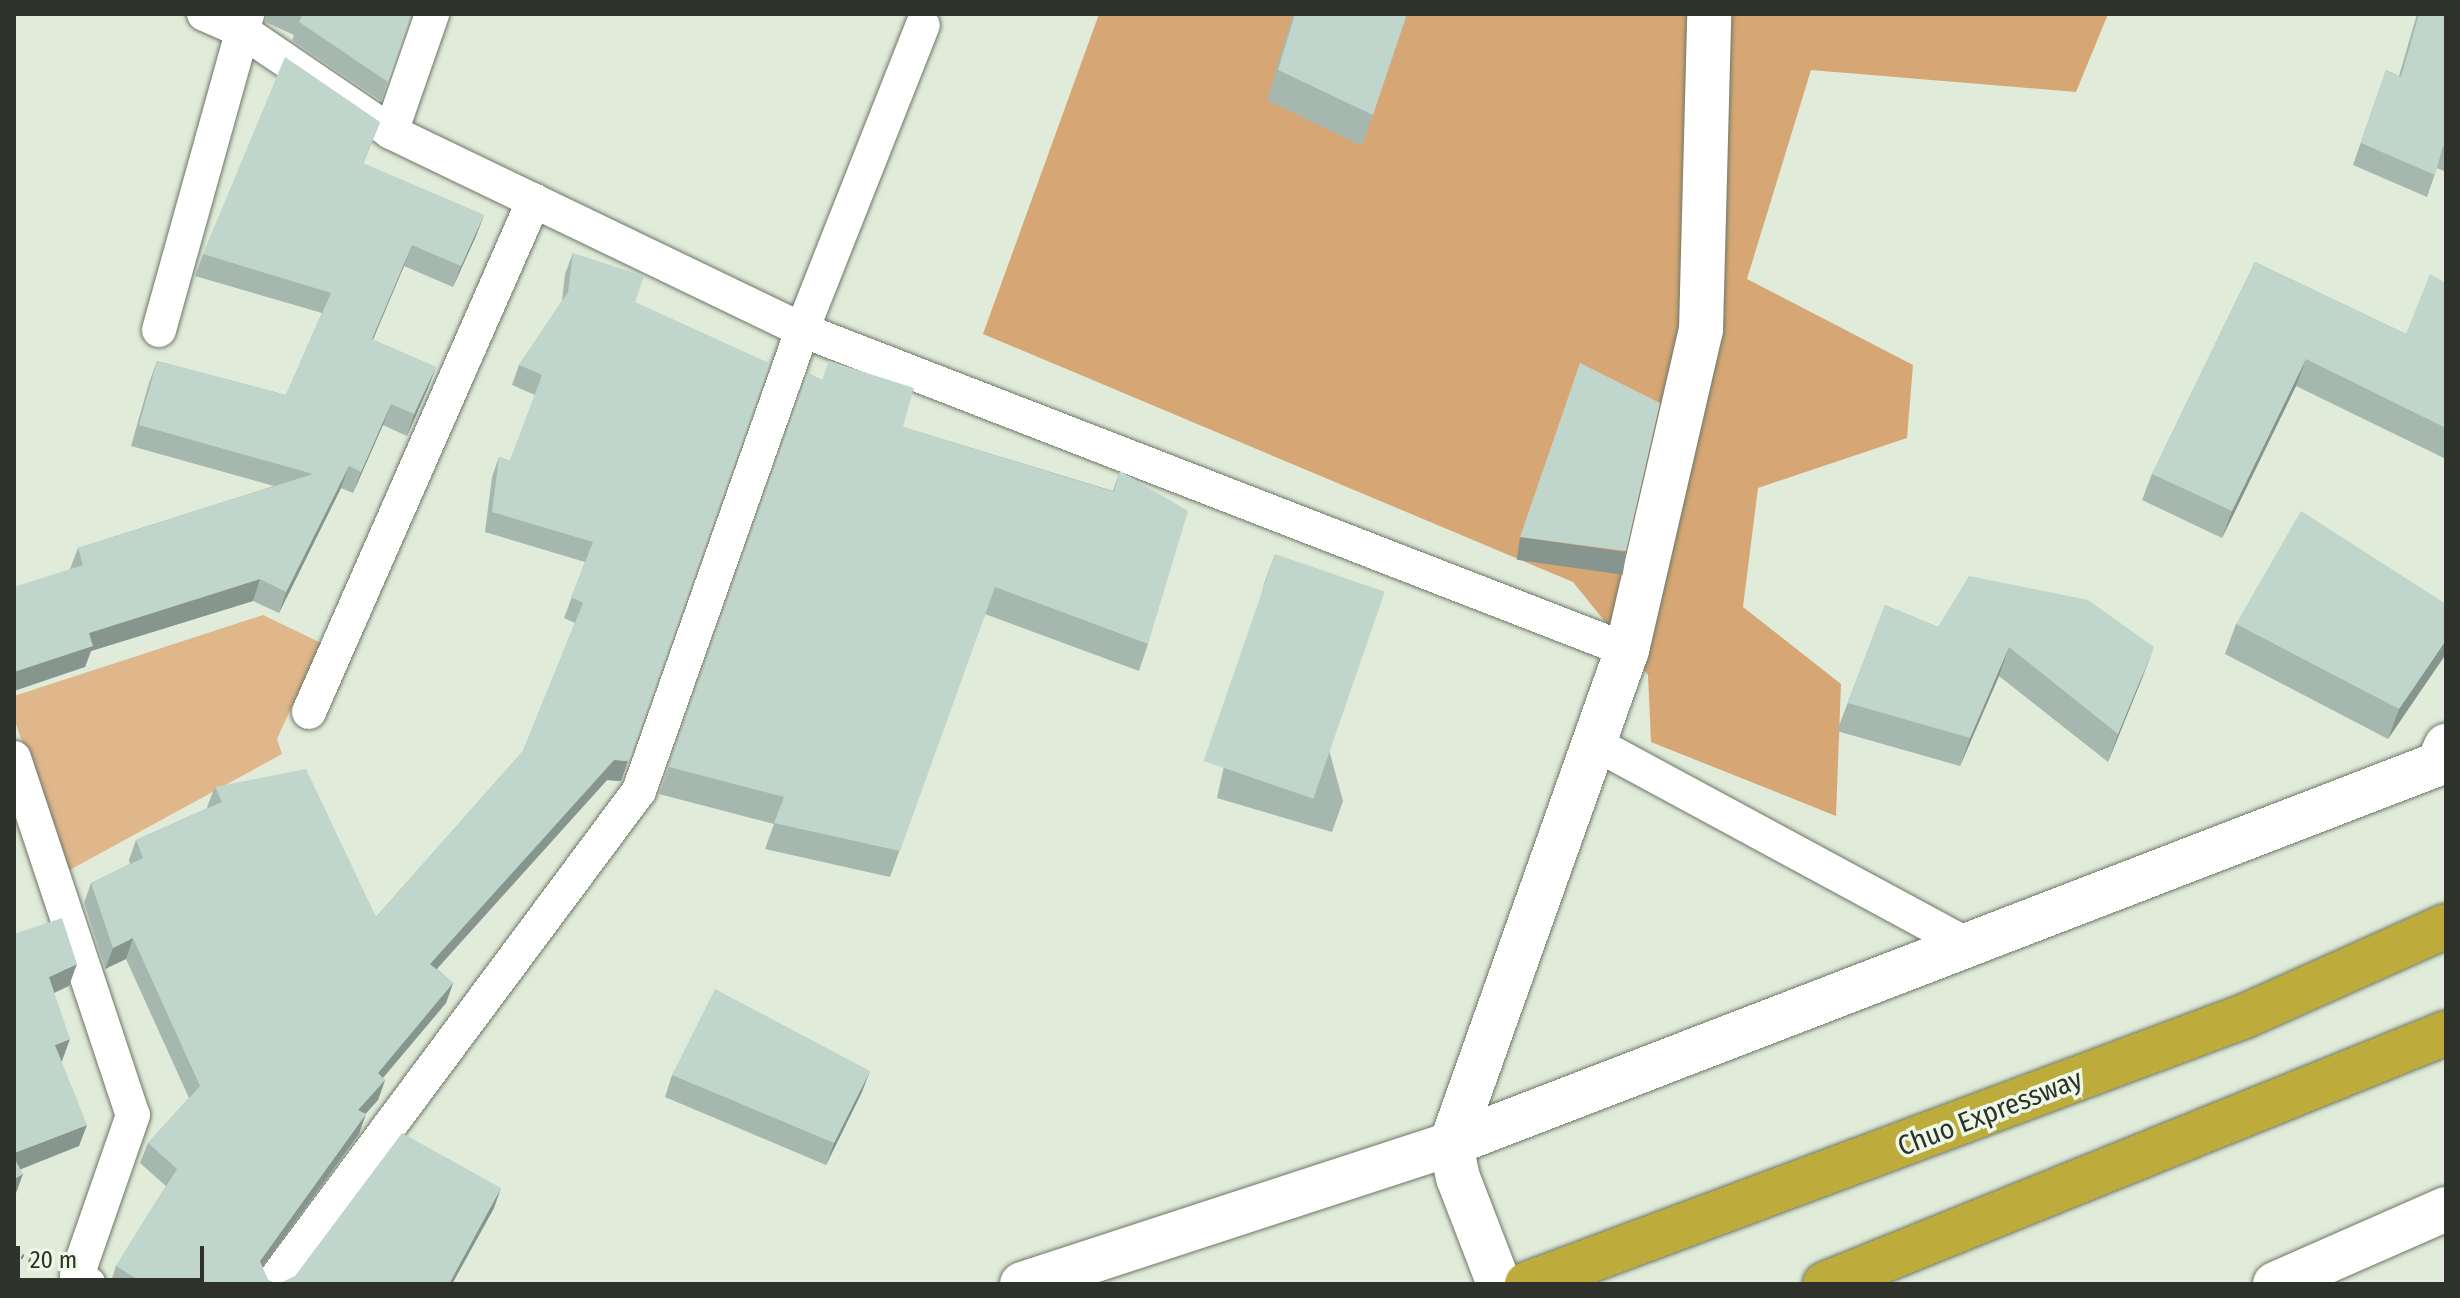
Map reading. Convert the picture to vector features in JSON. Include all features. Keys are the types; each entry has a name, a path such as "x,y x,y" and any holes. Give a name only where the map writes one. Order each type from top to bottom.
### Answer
{"highway":[{"name":"Chuo Expressway","path":"1527,1284 2245,1016 2446,926"},
{"path":"1825,1284 2446,1033"}],"street":[{"path":"1499,1284 1455,1161 1627,650 1701,330 1709,14"},
{"path":"1022,1284 1455,1161 1967,945 2443,765"},
{"path":"2275,1284 2446,1209"}],"lane":[{"path":"204,14 244,22 391,132 802,330 1627,650"},
{"path":"391,132 432,14"},
{"path":"159,330 244,22"},
{"path":"272,1284 639,791 802,330 923,25"},
{"path":"309,712 534,200"},
{"path":"1594,743 1967,945"},
{"path":"14,758 133,1115 77,1276 89,1284"}],"shaded area":[{"path":"1099,14 2108,14 2076,92 1811,70 1747,279 1913,365 1907,438 1758,488 1743,607 1841,684 1836,816 1651,742 1648,675 1573,582 983,334"},
{"path":"263,615 321,643 277,739 282,754 66,872 14,718 14,696"}],"building":[{"path":"297,14 411,14 388,82 299,22 302,16"},
{"path":"1295,14 1407,14 1373,115 1278,70"},
{"path":"2419,14 2446,14 2446,147 2443,146 2435,175 2361,143 2386,70 2401,77"},
{"path":"285,57 380,122 363,163 484,215 461,266 412,245 372,339 436,367 414,414 391,404 361,472 349,466 286,592 260,579 89,633 93,646 14,672 14,587 83,565 78,548 313,474 139,425 157,361 286,395 331,293 203,254"},
{"path":"573,253 644,276 635,302 769,363 628,761 614,760 430,964 453,983 378,1073 385,1080 358,1110 366,1114 260,1261 268,1280 278,1284 145,1284 116,1266 177,1169 148,1143 200,1086 133,938 113,948 91,883 143,858 136,840 222,802 215,787 306,769 376,917 523,751 583,603 571,597 593,542 492,512 499,457 510,461 542,375 519,365 568,292"},
{"path":"2255,262 2406,334 2430,274 2446,283 2446,428 2306,359 2232,511 2152,474"},
{"path":"829,361 914,388 903,427 1114,492 1120,471 1188,511 1148,644 995,587 900,851 774,823 784,797 669,767 808,373 822,380"},
{"path":"1580,363 1660,403 1626,551 1520,537"},
{"path":"2301,511 2446,604 2446,640 2399,709 2236,624"},
{"path":"1275,554 1385,592 1313,799 1204,761"},
{"path":"1969,576 2088,600 2154,647 2118,734 2009,647 1970,738 1848,703 1885,605 1938,627"},
{"path":"62,918 77,964 49,977 70,1039 55,1045 87,1125 14,1153 14,934"},
{"path":"715,989 870,1071 834,1143 672,1075"},
{"path":"402,1133 501,1188 449,1284 278,1284 295,1276"},
{"path":"14,1158 23,1174 14,1179"}]}
